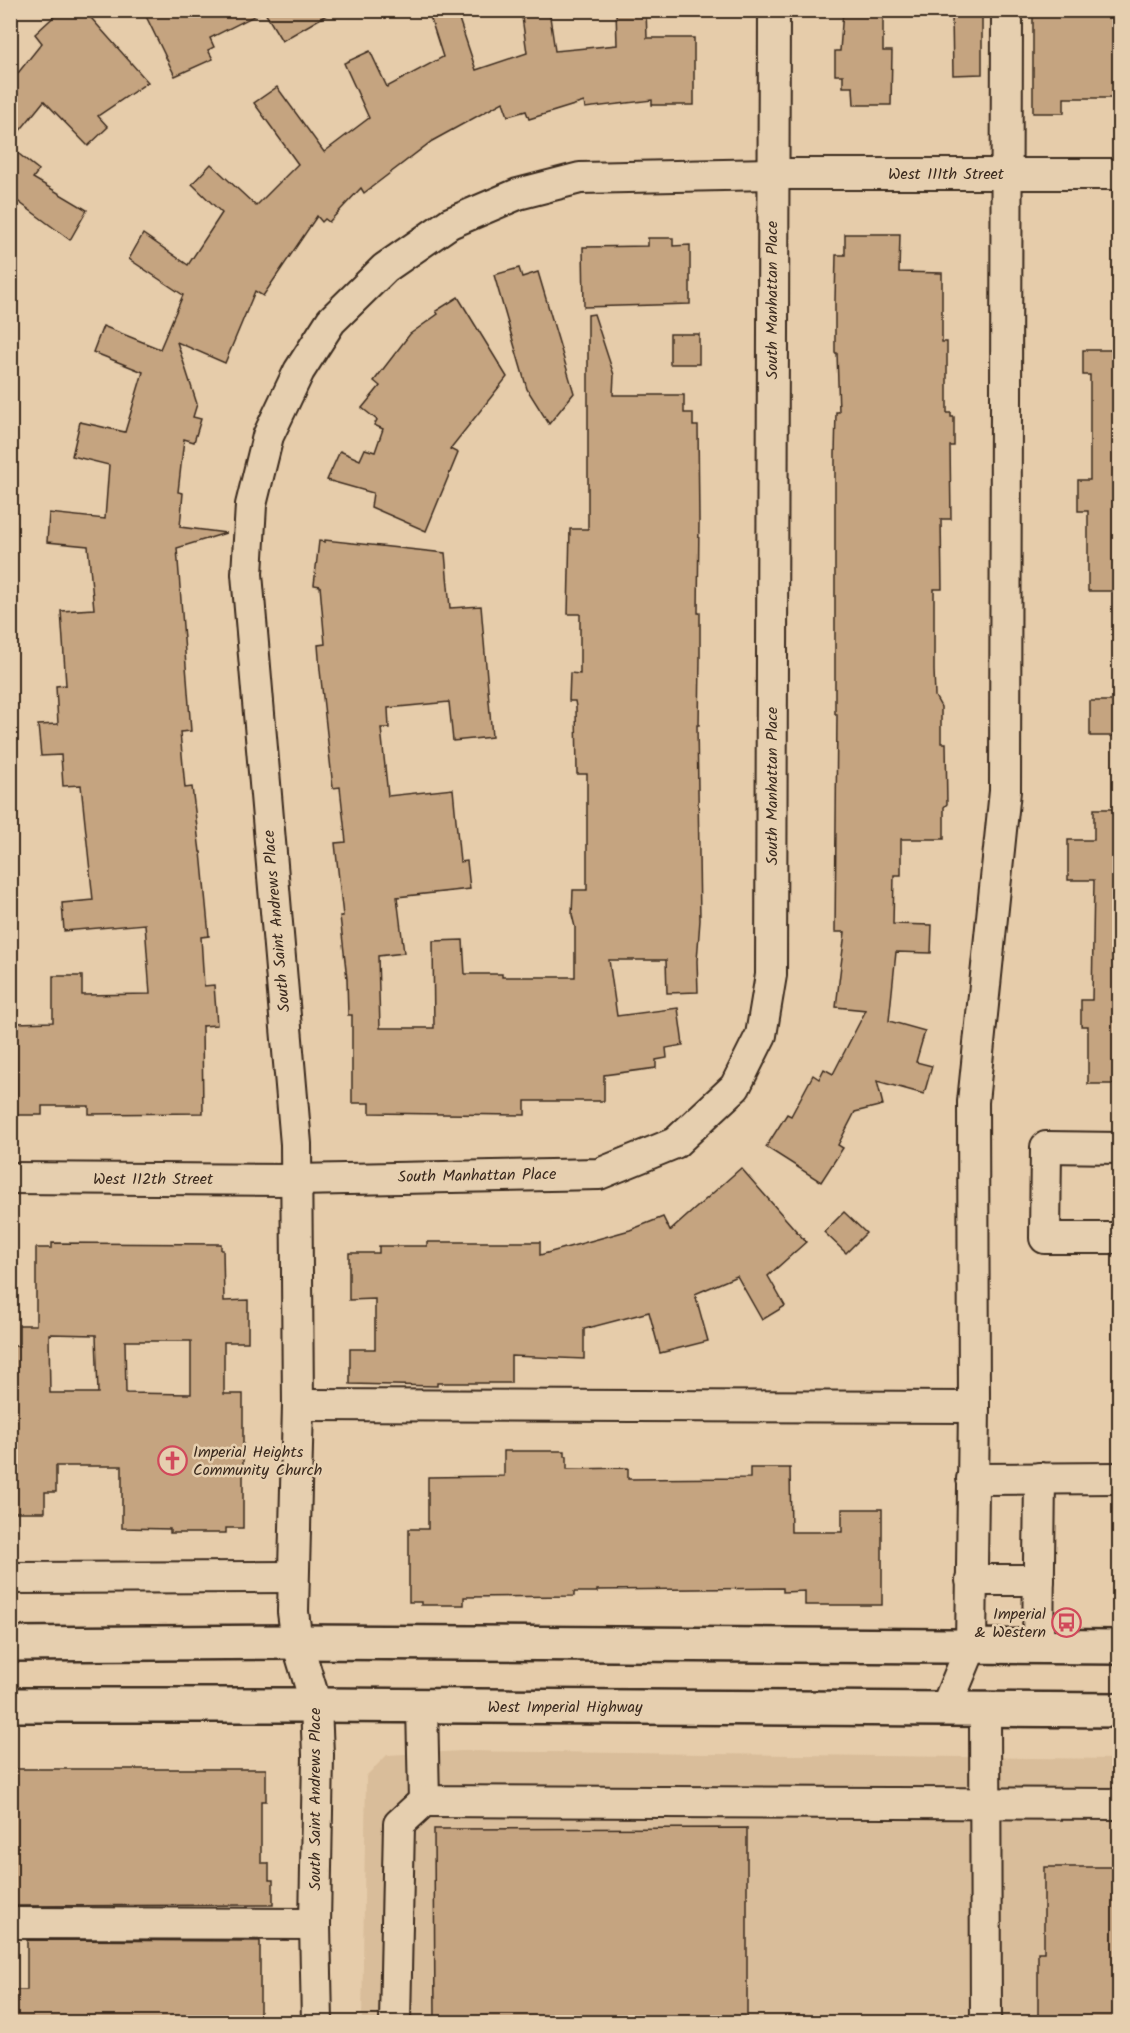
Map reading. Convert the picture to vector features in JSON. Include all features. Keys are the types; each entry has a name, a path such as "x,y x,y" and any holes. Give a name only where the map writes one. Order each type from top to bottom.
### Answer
{"main road":[{"path":"10,1644 297,1642 1119,1647"},
{"name":"West Imperial Highway","path":"10,1705 423,1705 1119,1710"}],"street":[{"name":"South Manhattan Place","path":"296,1180 599,1174 675,1143 735,1087 761,1035 771,975 774,10"},
{"path":"945,1710 971,1647 974,1407 973,1102 1005,791 1007,10"},
{"name":"West 111th Street","path":"772,174 1119,174"},
{"name":"South Saint Andrews Place","path":"317,2022 315,1924 318,1755 316,1705 297,1642 293,1612 298,1405 296,1144 247,574 251,506 268,436 299,371 331,321 385,268 450,223 518,194 580,178 772,174"},
{"path":"1119,1148 1046,1147 1045,1238 1119,1238"},
{"name":"West 112th Street","path":"10,1178 296,1180"},
{"path":"298,1405 974,1407"},
{"path":"1038,1647 1040,1478"},
{"path":"972,1479 1119,1478"},
{"path":"10,1578 293,1577"},
{"path":"971,1580 1039,1580"},
{"path":"423,1705 424,1801"},
{"path":"985,1710 986,2022"},
{"path":"395,2022 399,1824 424,1801 1119,1804"},
{"path":"10,1923 315,1924"}],"shaded area":[{"path":"462,1751 1119,1759 1119,2022 362,2022 366,1776 387,1755"}],"building":[{"path":"61,10 84,10 148,82 98,116 108,127 88,146 44,101 10,143 10,83 42,43 35,34"},
{"path":"143,10 335,10 282,41 264,11 210,38 214,47 208,50 213,59 175,76"},
{"path":"428,10 456,10 476,70 527,53 521,10 549,10 555,51 617,45 616,10 646,10 647,38 694,38 694,105 652,105 652,100 585,108 584,102 529,119 526,111 508,116 503,102 432,141 364,193 361,188 329,222 325,219 322,222 317,216 263,296 255,291 225,363 177,342 197,404 193,417 201,419 194,442 184,439 178,492 183,493 180,527 226,533 177,548 191,731 180,732 185,788 192,787 209,936 201,937 204,986 214,985 217,1025 202,1026 203,1113 89,1114 89,1106 42,1106 42,1115 17,1115 16,1023 53,1022 53,976 82,976 82,995 150,994 145,924 64,931 62,903 93,900 81,785 63,786 61,755 41,756 38,725 58,724 56,686 66,685 61,611 94,609 88,546 47,542 49,513 105,519 109,465 72,456 80,422 125,432 143,372 93,352 103,326 160,349 183,295 129,259 143,234 188,265 222,213 192,184 211,164 256,206 298,164 254,103 277,87 324,152 369,118 344,63 370,51 387,87 443,57"},
{"path":"843,10 883,10 883,51 892,51 891,105 854,105 853,87 843,87 843,75 835,75 835,51 840,51"},
{"path":"1033,10 1119,10 1119,98 1064,98 1064,113 1033,113"},
{"path":"952,15 982,15 982,74 953,75"},
{"path":"10,147 39,170 33,178 87,210 70,240 16,200 10,207"},
{"path":"845,234 900,234 899,272 942,273 942,342 947,342 947,413 951,413 951,417 954,417 954,446 950,446 951,519 941,519 942,589 934,589 934,670 935,696 941,707 941,743 946,743 947,804 944,807 944,839 901,839 901,875 894,875 893,924 932,925 931,953 896,952 889,1021 925,1031 916,1062 932,1066 924,1094 877,1081 883,1105 855,1112 838,1145 843,1148 821,1182 766,1147 787,1114 791,1116 813,1075 819,1079 824,1069 833,1074 866,1010 836,1007 845,932 835,932 837,714 835,714 835,454 836,412 839,412 837,353 835,353 835,301 836,255 845,255"},
{"path":"648,238 673,238 673,246 690,245 690,304 584,307 583,247 648,246"},
{"path":"519,268 522,277 538,272 574,393 549,424 527,389 494,275"},
{"path":"458,297 507,377 450,449 458,453 426,531 371,507 373,493 327,480 340,451 360,460 365,449 375,452 383,429 374,425 377,420 362,408 380,386 374,381 410,334 438,314 436,311"},
{"path":"594,314 614,375 613,395 684,395 684,413 693,413 693,426 698,426 700,658 699,725 697,725 700,920 697,961 698,992 667,993 666,960 609,960 617,1016 678,1008 683,1045 666,1048 667,1058 656,1060 656,1068 604,1075 604,1101 525,1101 525,1115 370,1113 370,1103 352,1103 352,1015 348,1015 347,979 340,916 343,916 335,843 346,842 340,787 333,788 320,670 318,645 325,644 320,586 314,585 319,541 445,553 450,608 481,606 492,737 453,741 449,702 388,708 389,728 381,728 388,796 453,789 460,862 467,861 470,889 397,897 404,953 378,956 380,1028 434,1028 433,941 463,940 465,974 502,974 502,977 575,977 573,890 587,890 587,774 577,774 576,707 575,701 569,701 570,673 580,674 580,614 568,614 570,529 588,529 588,315"},
{"path":"670,334 699,334 699,364 670,364"},
{"path":"1083,350 1119,350 1119,591 1088,591 1088,511 1078,511 1078,480 1090,480 1090,375 1083,375"},
{"path":"1090,701 1119,701 1119,736 1090,736"},
{"path":"1094,809 1119,809 1119,1084 1088,1084 1088,1026 1081,1026 1081,1000 1092,1000 1094,880 1068,880 1068,840 1094,840"},
{"path":"741,1168 806,1242 768,1276 785,1306 762,1320 737,1276 695,1294 708,1341 660,1353 649,1312 584,1329 584,1359 511,1356 511,1383 437,1383 437,1386 350,1384 350,1349 375,1349 375,1299 349,1300 349,1253 379,1253 379,1246 427,1246 427,1242 540,1242 540,1255 630,1230 663,1217 670,1231"},
{"path":"844,1212 866,1233 846,1253 824,1232"},
{"path":"52,1243 221,1244 224,1301 248,1300 248,1342 224,1342 224,1394 243,1394 243,1528 226,1528 226,1533 170,1533 170,1529 122,1528 122,1466 56,1466 56,1492 45,1492 45,1512 10,1512 10,1346 19,1346 19,1325 36,1325 36,1248 52,1248","holes":["49,1334 96,1335 98,1393 50,1393","125,1341 191,1341 191,1394 126,1393"]},
{"path":"504,1451 565,1451 567,1469 628,1468 628,1479 750,1478 750,1468 790,1468 791,1532 842,1532 842,1509 882,1509 882,1605 805,1605 805,1591 783,1592 783,1588 597,1590 597,1592 574,1592 574,1596 464,1597 464,1605 421,1605 421,1602 409,1602 409,1529 428,1529 428,1477 504,1476"},
{"path":"10,1769 266,1769 266,1801 261,1801 261,1863 269,1863 269,1880 273,1880 273,1905 10,1906"},
{"path":"747,1828 747,2022 435,2022 434,1829"},
{"path":"1044,1867 1119,1867 1119,2022 1038,2022 1038,1952 1044,1952"},
{"path":"27,1940 260,1941 260,2022 10,2022 10,1990 27,1990"}],"place":[{"name":"Imperial Heights Community Church","path":"172,1461"},
{"name":"Imperial & Western","path":"1067,1623"}]}
